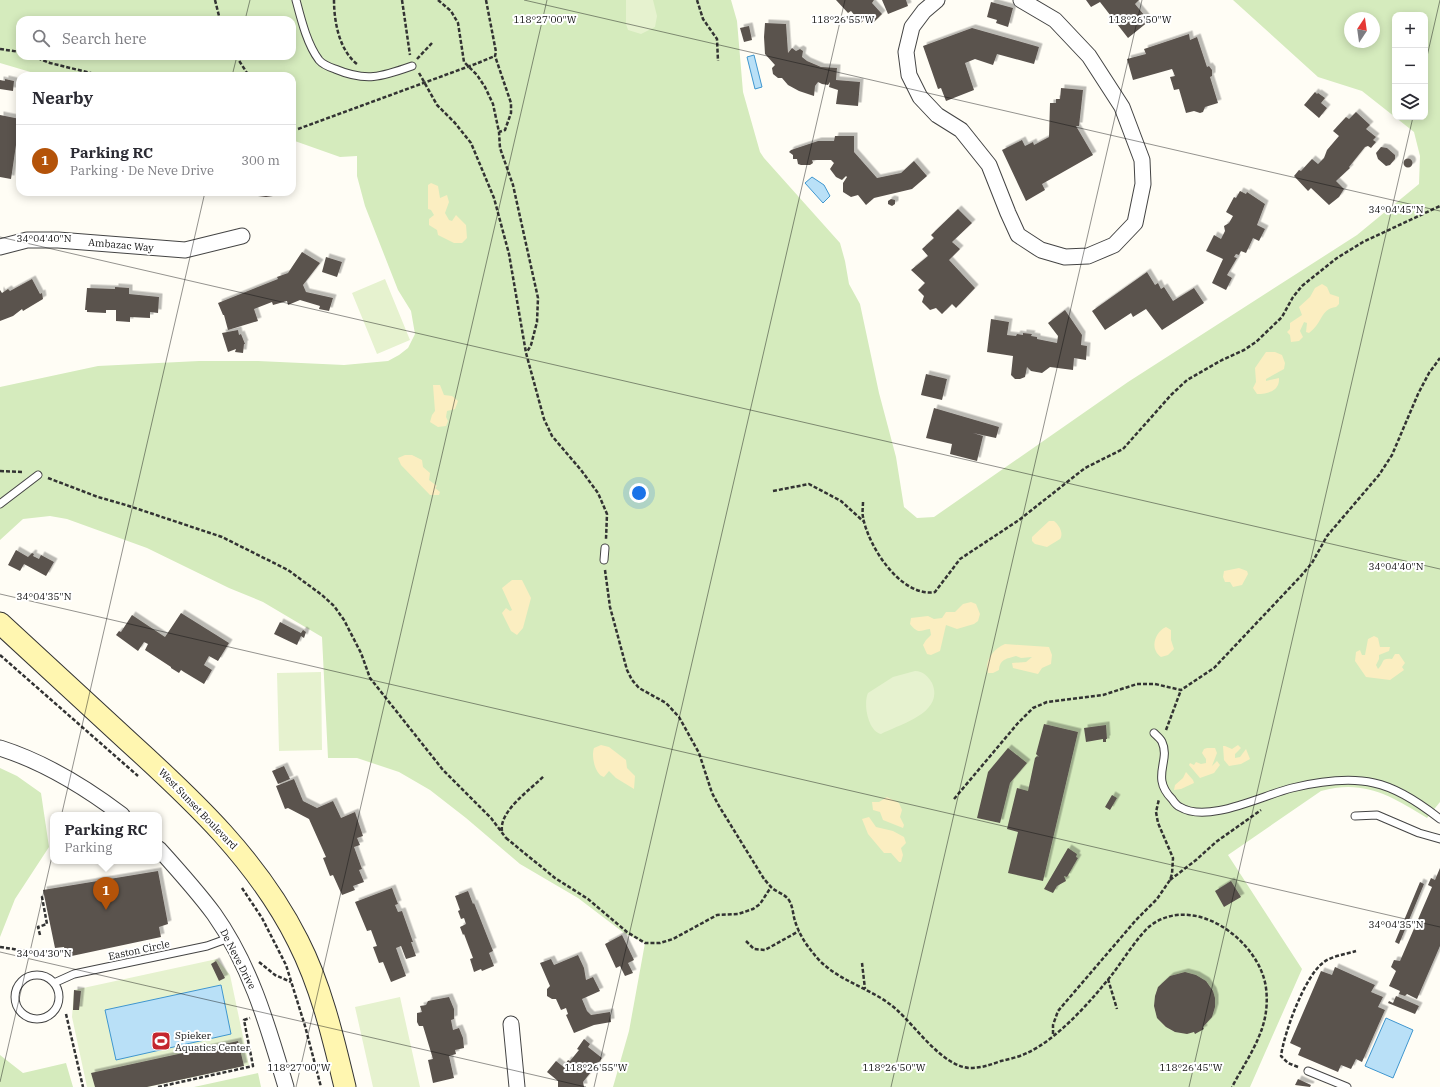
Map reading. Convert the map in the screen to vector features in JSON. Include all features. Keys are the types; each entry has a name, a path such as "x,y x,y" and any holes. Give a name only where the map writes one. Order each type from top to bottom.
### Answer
{"main road":[{"name":"West Sunset Boulevard","path":"0,623 184,791 230,839 253,868 292,929 314,976 328,1020 345,1087"}],"street":[{"path":"937,0 924,11 912,27 906,52 909,75 920,97 937,115 961,130 989,165 1018,235 1041,250 1065,257 1088,256 1114,245 1135,223 1143,184 1142,160 1122,107 1089,56 1055,20 1022,0"},
{"name":"Ambazac Way","path":"0,247 27,240 58,240 185,250 242,236"},
{"path":"0,748 13,752 60,774 117,812"},
{"name":"De Neve Drive","path":"162,852 191,885 214,915 229,938 254,988 267,1023 286,1087"},
{"path":"511,1024 517,1087"}],"lane":[{"path":"296,0 314,52 321,62 355,77 383,76 412,66"},
{"path":"0,504 38,475"},
{"path":"604,560 605,548"},
{"path":"1154,733 1162,741 1164,753 1161,771 1162,784 1166,793 1181,808 1199,813 1223,810 1292,788 1317,783 1348,781 1372,783 1389,787 1440,819"},
{"path":"1355,816 1377,815 1419,833 1440,839"},
{"name":"Easton Circle","path":"54,983 74,974 207,946 229,938"},
{"path":"36,975 44,976 54,983 59,996 58,1004 50,1016 36,1020 28,1018 17,1008 15,994 22,981 36,975"},
{"path":"1308,1071 1346,1087"}],"path":[{"path":"215,0 219,16"},
{"path":"334,0 334,16 341,42 353,60 375,77"},
{"path":"402,0 412,66 418,73 437,105 455,123 471,143 494,198 509,254 526,353 544,419 552,436 592,484 603,503 607,522 605,548"},
{"path":"438,0 450,11 458,23 464,62 477,75 485,87 493,104 500,132 500,148 513,185 538,298 537,322 532,345 526,353"},
{"path":"486,0 496,52 495,56 511,103 511,113 506,130 500,132"},
{"path":"697,0 703,19 717,39 718,61"},
{"path":"412,66 432,43"},
{"path":"0,49 16,51"},
{"path":"298,129 495,56"},
{"path":"42,60 87,72"},
{"path":"239,60 246,72"},
{"path":"863,502 864,522 869,536 879,554 895,575 913,589 926,592 935,592 960,559 1006,527 1019,520 1086,468 1123,449 1171,394 1187,380 1222,360 1244,350 1256,342 1282,317 1293,297 1302,286 1337,258 1363,242 1440,206"},
{"path":"1162,741 1180,690 1214,668 1259,622 1312,564 1327,536 1379,475 1392,455 1418,394 1429,373 1440,358"},
{"path":"0,471 38,475 98,498 126,504 222,537 288,570 322,595 334,606 344,620 361,653 370,678 443,770 491,818 506,838 555,878 588,899 627,932 645,943 660,943 673,939 717,915 738,914 753,909 760,904 771,888"},
{"path":"772,491 809,484 841,501 864,522"},
{"path":"604,560 610,607 627,670 632,680 640,688 666,703 680,718 699,753 712,793 719,806 771,888 786,896 790,901 799,931 810,949 836,975 865,990 897,1010 944,1057 968,1068 982,1067 1028,1053 1076,1015 1108,979 1150,926 1165,917 1192,915 1210,920 1232,933 1248,950 1260,969 1266,987 1267,1013 1263,1029 1232,1087"},
{"path":"0,655 140,778"},
{"path":"954,799 1018,723 1033,708 1047,702 1103,695 1138,684 1155,684 1180,690"},
{"path":"506,838 503,832 502,820 510,809 544,776"},
{"path":"1053,1034 1053,1025 1058,1011 1136,920 1158,899 1170,880 1173,858 1158,823 1156,812 1159,798 1166,793"},
{"path":"1170,880 1216,842 1262,810"},
{"path":"241,886 262,918 286,965 305,1026 321,1087"},
{"path":"40,935 38,928 47,924 42,897 44,896"},
{"path":"746,941 754,949 765,950 799,931"},
{"path":"0,947 33,952"},
{"path":"1308,1071 1288,1063 1281,1056 1283,1042 1296,1007 1310,978 1318,966 1326,960 1356,951"},
{"path":"862,963 865,990"},
{"path":"275,975 291,982"},
{"path":"1108,979 1117,1009"},
{"path":"66,1014 83,1087"},
{"path":"158,1087 253,1066 244,1020 253,1018"}],"green space":[{"path":"0,0 731,0 737,21 743,92 760,152 840,243 849,284 860,304 879,393 896,457 904,507 917,518 934,517 1128,382 1357,235 1419,184 1420,156 1414,132 1399,120 1428,120 1428,12 1392,12 1392,115 1362,91 1318,77 1233,0 1440,0 1440,802 1427,818 1389,797 1364,788 1336,788 1321,791 1228,855 1302,969 1250,1087 613,1087 629,1031 645,943 624,933 578,898 520,864 466,818 430,790 399,772 357,758 328,758 322,637 263,602 229,588 147,548 67,519 50,516 23,519 0,540 0,387 98,366 199,361 258,361 344,365 388,361 408,348 415,334 411,311 398,290 365,206 357,176 357,156 340,157 296,141 296,72 30,72 0,63"},
{"path":"626,0 653,0 657,16 655,27 641,34 628,30 626,24"},
{"path":"385,279 410,340 377,354 352,293"},
{"path":"915,671 925,674 932,683 934,693 932,702 927,710 909,721 881,734 877,732 870,723 866,710 868,693 893,677"},
{"path":"321,672 322,750 279,751 277,673"},
{"path":"0,768 17,776 41,793 49,847 15,899 0,937"},
{"name":"Spieker Aquatics Center","path":"217,959 230,975 249,1065 148,1087 87,1087 72,1017 74,990"},
{"path":"400,997 420,1087 373,1087 355,1007"},
{"path":"0,1055 23,1073 66,1063 73,1087 0,1087"},
{"path":"258,1073 261,1087 194,1087"}],"sand":[{"path":"431,183 438,186 440,198 447,195 449,202 445,213 449,220 452,221 456,215 466,225 467,238 462,243 454,243 438,235 437,230 429,225 429,219 434,215 431,210 428,209 428,185"},
{"path":"1322,284 1327,287 1330,294 1339,297 1339,304 1336,307 1327,310 1314,329 1309,333 1306,332 1307,323 1304,322 1300,331 1303,337 1299,341 1291,342 1290,335 1287,332 1290,329 1290,323 1302,315 1299,307 1310,297 1315,288"},
{"path":"1266,352 1275,352 1282,355 1285,363 1284,369 1266,379 1266,381 1279,378 1279,382 1275,389 1269,392 1257,394 1253,388 1256,382 1255,368"},
{"path":"433,385 440,385 444,395 452,396 458,401 455,409 447,411 446,417 448,421 446,426 438,427 430,422 435,411"},
{"path":"405,455 412,455 422,460 423,467 430,473 429,480 437,486 435,488 440,492 439,495 430,495 401,465 398,458"},
{"path":"1049,521 1054,521 1058,525 1061,532 1060,539 1047,547 1035,544 1032,541 1032,537"},
{"path":"1239,568 1247,571 1248,574 1242,585 1233,587 1230,582 1225,582 1223,577 1224,571"},
{"path":"512,580 522,580 531,598 523,628 517,635 511,631 502,613 506,608 510,611 512,610 502,588"},
{"path":"971,602 976,604 980,614 978,621 974,624 957,629 946,625 940,651 931,655 927,654 923,645 931,635 930,629 920,631 916,630 910,624 911,618 928,616 934,619 942,618 946,612 955,612 963,604"},
{"path":"1166,627 1171,630 1171,640 1174,649 1168,655 1161,657 1157,654 1154,645 1156,637 1162,629"},
{"path":"1374,636 1378,638 1380,647 1390,647 1389,651 1379,655 1376,665 1378,669 1384,660 1392,659 1395,654 1399,654 1405,663 1402,667 1404,670 1390,680 1366,677 1355,661 1356,652 1360,650 1362,655 1365,655 1368,639"},
{"path":"1005,644 1049,647 1052,655 1051,664 1042,668 1038,674 1013,668 1012,663 1026,662 1032,657 1021,658 1016,656 1002,662 999,670 993,673 988,673 987,664 990,656 993,652"},
{"path":"601,745 609,747 626,760 627,768 635,776 634,789 616,778 609,771 604,777 598,773 594,765 593,751 594,748"},
{"path":"1238,745 1241,748 1235,754 1235,758 1240,757 1246,749 1250,759 1241,764 1229,766 1224,760 1223,746 1232,749"},
{"path":"1215,748 1217,753 1212,766 1217,761 1220,765 1214,773 1200,778 1189,765 1190,763 1194,765 1196,762 1201,764 1206,763 1206,759 1202,753 1204,749"},
{"path":"1186,772 1194,783 1181,789 1174,790 1175,785 1183,778"},
{"path":"887,797 899,803 902,810 900,817 904,825 903,828 883,820 880,812 873,810 872,802 879,802"},
{"path":"869,817 876,827 893,831 904,837 906,843 901,848 903,855 901,862 899,862 891,853 884,853 868,834 862,819"}],"water":[{"path":"754,55 762,87 755,89 747,57"},
{"path":"812,177 824,185 830,196 823,203 805,183"},
{"path":"221,985 231,1034 116,1060 105,1010"},
{"path":"1386,1018 1413,1030 1393,1078 1365,1066"}],"building":[{"path":"836,0 874,0 872,3 882,14 874,22 868,16 861,23 851,11 848,13"},
{"path":"882,0 906,0 908,6 888,14"},
{"path":"1086,0 1139,0 1135,4 1149,21 1128,38 1100,2 1091,7"},
{"path":"991,2 1013,8 1008,27 996,23 997,20 987,17"},
{"path":"765,23 786,24 788,53 792,48 796,51 800,49 803,51 802,57 807,61 821,67 837,68 836,80 860,82 858,106 836,104 838,90 829,87 830,82 828,85 818,82 815,86 814,96 799,91 788,85 782,78 778,78 773,74 772,68 775,65 765,54"},
{"path":"749,26 752,40 744,42 740,28"},
{"path":"972,28 1039,47 1034,64 997,54 993,65 975,59 965,63 974,90 946,101 941,88 938,89 923,46"},
{"path":"1189,34 1190,40 1197,37 1207,67 1209,66 1212,70 1212,76 1210,77 1218,103 1205,107 1203,112 1200,113 1194,111 1186,113 1179,89 1174,90 1170,77 1175,76 1172,69 1133,80 1127,59 1146,54 1144,49"},
{"path":"5,79 14,81 13,91 0,89 0,80 5,81"},
{"path":"1061,88 1083,90 1079,126 1076,126 1093,155 1042,184 1045,190 1026,201 1002,150 1022,140 1025,146 1033,142 1034,145 1049,137 1050,103 1056,103 1056,99 1060,99"},
{"path":"1315,92 1325,98 1321,103 1327,108 1319,118 1304,105"},
{"path":"1356,112 1370,125 1366,129 1376,137 1373,140 1376,142 1371,148 1368,146 1365,147 1349,167 1350,168 1336,181 1344,189 1339,197 1329,205 1311,188 1308,191 1294,176 1312,159 1318,164 1324,158 1327,150 1339,136 1333,131 1346,117 1349,119"},
{"path":"0,115 16,118 16,145 11,179 0,177"},
{"path":"835,136 854,136 854,152 877,178 901,173 914,161 927,176 912,189 874,198 866,205 858,195 851,197 843,192 843,183 847,177 846,176 842,180 836,177 830,169 834,163 831,160 812,160 813,163 810,165 801,165 798,164 797,159 793,159 793,155 789,152 818,141 834,141"},
{"path":"1381,147 1387,148 1395,155 1395,159 1390,165 1386,166 1378,159 1376,153"},
{"path":"1406,159 1410,159 1412,163 1410,167 1406,167 1404,165 1404,161"},
{"path":"1240,191 1246,194 1247,192 1265,204 1257,225 1265,229 1259,241 1253,238 1246,253 1241,251 1239,255 1236,254 1234,257 1237,258 1227,275 1232,278 1226,290 1212,283 1223,259 1206,251 1214,235 1221,239 1225,231 1224,226 1229,223 1233,216 1226,212 1234,197 1236,198"},
{"path":"891,199 895,200 895,204 892,206 888,204 888,201"},
{"path":"958,209 972,223 952,242 960,249 949,260 975,288 956,308 952,304 942,314 936,308 930,310 922,302 924,296 918,290 925,283 911,270 928,256 922,249 934,238 931,235"},
{"path":"302,252 320,263 303,285 306,292 333,298 329,311 319,309 320,306 300,300 288,305 287,301 273,305 272,302 254,309 258,321 228,330 224,315 218,303 278,279 277,277 288,273"},
{"path":"326,257 342,262 337,277 322,272"},
{"path":"1147,272 1155,285 1158,283 1161,289 1164,287 1173,301 1194,288 1204,303 1162,330 1146,309 1133,317 1131,313 1105,330 1092,311"},
{"path":"32,279 40,294 42,293 43,299 23,311 22,309 13,316 0,321 0,290 2,293 8,289 10,291"},
{"path":"115,287 129,288 129,294 159,297 158,313 150,312 150,318 130,317 130,322 116,321 116,310 106,310 106,313 87,312 87,310 85,310 87,288 115,289"},
{"path":"1065,310 1082,335 1081,345 1087,346 1086,360 1074,358 1073,370 1050,367 1042,373 1031,371 1027,367 1025,377 1015,379 1011,375 1013,356 987,352 991,319 1009,322 1007,335 1016,336 1017,334 1023,335 1023,333 1032,334 1031,336 1037,337 1037,339 1057,343 1058,336 1048,323"},
{"path":"238,330 239,335 241,334 245,344 243,353 235,352 236,349 228,352 222,333"},
{"path":"926,374 947,379 942,400 921,395"},
{"path":"934,408 999,427 996,438 973,433 983,436 977,461 950,454 952,444 926,438"},
{"path":"16,550 28,557 32,553 34,554 33,556 39,559 41,555 54,562 46,576 24,564 20,571 8,565"},
{"path":"181,613 229,643 218,661 209,656 204,665 212,670 204,684 181,670 179,673 145,650 148,644 144,642 138,651 116,635 119,631 121,632 132,615 165,637"},
{"path":"280,622 301,633 303,630 306,632 304,638 301,636 297,645 274,634"},
{"path":"1044,724 1078,732 1043,881 1008,873 1018,832 1007,829 1017,788 1028,791 1035,758 1037,756 1039,757 1036,754"},
{"path":"1106,725 1106,742 1103,742 1103,739 1086,742 1084,728"},
{"path":"1008,748 1027,763 1010,783 1000,823 977,818 988,772"},
{"path":"284,766 290,779 278,784 272,771"},
{"path":"294,779 303,801 317,808 333,801 341,818 355,812 363,836 357,838 360,845 354,847 362,869 359,870 364,882 353,886 355,890 342,895 333,875 330,876 323,858 326,857 309,819 288,808 285,809 276,786"},
{"path":"1112,795 1117,798 1110,810 1105,807"},
{"path":"1068,848 1077,854 1076,857 1078,858 1067,877 1064,876 1066,881 1057,886 1053,893 1044,889"},
{"path":"1440,868 1440,946 1417,999 1407,994 1405,996 1399,994 1400,991 1389,986 1396,971 1391,967 1394,960 1400,961 1432,887 1428,885 1431,878 1435,880"},
{"path":"158,871 168,924 159,927 161,937 67,957 64,947 55,948 43,890"},
{"path":"1231,881 1241,897 1224,907 1215,891"},
{"path":"1420,882 1424,884 1399,944 1395,942"},
{"path":"392,888 398,904 395,905 398,912 402,911 413,942 411,942 416,956 406,959 401,946 396,948 406,976 391,982 383,962 379,963 373,947 377,946 371,930 367,931 355,902"},
{"path":"468,891 493,951 489,953 494,966 482,971 481,969 474,972 470,959 473,958 460,927 466,924 464,918 461,919 458,911 460,910 455,896"},
{"path":"622,935 634,960 628,963 633,973 625,976 620,966 616,968 605,944"},
{"path":"578,955 584,968 586,980 593,977 600,991 582,999 587,1011 591,1015 610,1012 611,1022 594,1025 574,1033 566,1015 568,1014 566,1008 561,1010 556,999 552,999 547,996 547,989 550,986 540,963 551,959 554,965"},
{"path":"216,961 225,978 219,981 211,964"},
{"path":"1335,967 1375,985 1371,992 1383,997 1378,1007 1385,1010 1362,1062 1356,1059 1351,1069 1341,1065 1338,1072 1298,1055 1301,1048 1290,1043 1321,971 1332,975"},
{"path":"1185,972 1196,975 1206,981 1213,991 1215,998 1215,1007 1212,1017 1203,1027 1204,1029 1195,1034 1194,1032 1187,1034 1175,1032 1166,1027 1157,1018 1154,1006 1158,987 1170,976"},
{"path":"74,990 81,991 79,1010 73,1010"},
{"path":"1396,996 1419,1006 1415,1014 1388,1003 1389,1001 1393,1003"},
{"path":"449,997 454,1009 454,1019 451,1020 453,1030 459,1028 463,1038 464,1048 455,1050 456,1054 449,1056 454,1078 433,1083 428,1060 433,1059 423,1026 419,1026 417,1022 417,1013 422,1012 420,1006 426,1005 428,1001"},
{"path":"584,1039 590,1044 588,1047 602,1058 583,1082 584,1087 558,1087 558,1081 547,1072 556,1061 565,1068 568,1065 566,1063 568,1060 570,1061 579,1050 577,1049"},
{"path":"238,1041 244,1066 147,1087 95,1087 91,1073"},
{"path":"1298,1079 1311,1085 1310,1087 1295,1085"}],"place":[{"name":"Parking RC","path":"106,910"},
{"name":"Spieker Aquatics Center","path":"161,1041"}]}
